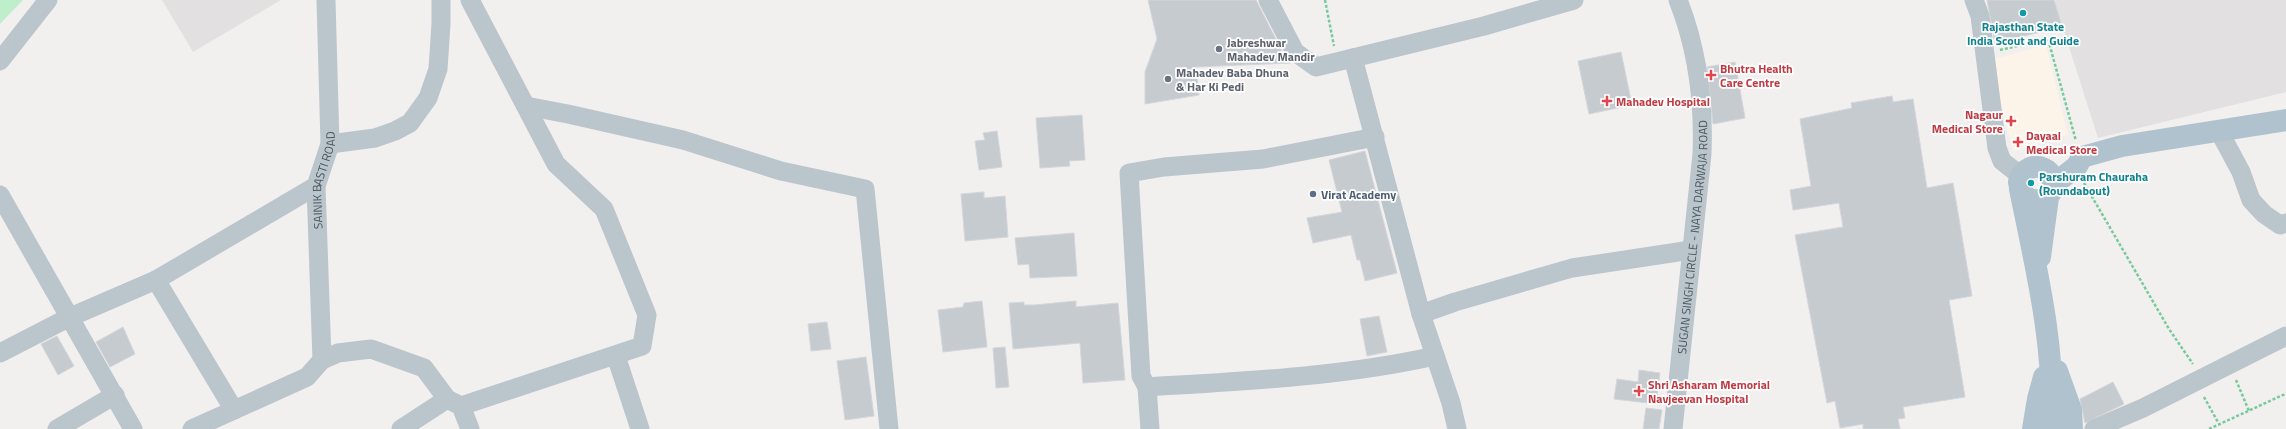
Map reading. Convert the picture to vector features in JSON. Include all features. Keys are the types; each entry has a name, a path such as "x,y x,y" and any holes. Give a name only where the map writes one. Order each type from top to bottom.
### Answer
{"main road":[{"path":"2027,177 2080,162 2122,146 2286,120"},
{"path":"2027,177 2023,194 2031,200 2042,200 2080,162"},
{"path":"2027,177 2050,173 2050,191 2038,276"},
{"path":"2027,177 2038,276 2051,357 2051,429"},
{"path":"2033,429 2038,399 2051,357"},
{"path":"2051,357 2071,410 2072,429"}],"street":[{"path":"0,61 48,0"},
{"name":"SAINIK BASTI ROAD","path":"322,360 316,186 330,144 326,0"},
{"path":"330,144 375,138 395,131 410,123 428,98 438,68 441,0"},
{"path":"401,429 454,403 616,356 642,346 647,315 604,209 556,164 470,0"},
{"path":"1268,0 1295,52 1316,67 1484,26 1574,0"},
{"name":"SUGAN SINGH CIRCLE - NAYA DARWAJA ROAD","path":"1673,429 1702,154 1703,127 1689,28 1678,0"},
{"path":"1974,0 1980,16 1997,148 2002,161 2027,177"},
{"path":"1345,60 1375,137 1421,314 1451,403 1457,429"},
{"path":"526,106 683,140 781,171 865,189 889,429"},
{"path":"2219,131 2241,172 2252,200 2264,214 2280,225 2286,223"},
{"path":"1150,429 1147,387 1141,376 1129,173 1164,168 1263,159 1375,137"},
{"path":"0,353 68,318 156,280 316,186"},
{"path":"0,195 68,318 115,395 133,429"},
{"path":"1421,314 1454,302 1572,268 1691,250"},
{"path":"156,280 234,410"},
{"path":"2094,429 2143,408 2286,336"},
{"path":"192,429 307,377 322,360 338,353 371,349 424,368 454,403 470,429"},
{"path":"616,356 640,429"},
{"path":"1147,387 1327,373 1405,363 1435,356"},
{"path":"57,429 115,395"}],"path":[{"path":"1325,0 1345,60"},
{"path":"1984,54 2048,39 2087,190 2198,380 2219,424"},
{"path":"2228,365 2249,411"},
{"path":"2209,429 2285,394"}],"shaded area":[{"path":"162,0 281,0 193,52"},
{"path":"2054,0 2286,0 2286,92 2098,138"},
{"path":"2046,45 2068,135 2013,151 1990,60"}],"green space":[{"path":"0,0 23,0 0,24"}],"building":[{"name":"Jabreshwar Mahadev Mandir","path":"1148,0 1256,0 1285,57 1291,63 1196,67 1199,95 1145,104 1145,72 1157,39"},
{"name":"Rajasthan State India Scout and Guide","path":"1987,0 2054,0 2062,26 1995,44"},
{"path":"1621,52 1632,105 1589,114 1578,61"},
{"path":"1735,62 1745,118 1713,124 1707,67"},
{"path":"1892,96 1893,102 1913,99 1927,188 1953,183 1972,296 1949,300 1965,397 1903,407 1905,418 1898,419 1900,429 1863,429 1863,424 1840,428 1835,401 1827,403 1795,235 1843,227 1839,203 1793,210 1790,190 1811,186 1800,119 1852,108 1851,103"},
{"path":"1082,115 1085,160 1069,161 1070,166 1040,168 1036,118"},
{"path":"997,131 1002,167 979,170 975,141 985,140 983,133"},
{"path":"1365,151 1397,273 1365,281 1360,260 1357,260 1351,235 1313,243 1307,218 1342,212 1329,160"},
{"path":"984,192 984,198 1005,196 1008,237 965,241 961,194"},
{"path":"1074,233 1077,276 1030,278 1029,264 1018,265 1015,238"},
{"path":"982,301 987,347 943,352 938,310 963,307 964,303"},
{"path":"1076,301 1076,307 1118,303 1125,380 1083,383 1080,343 1013,349 1009,303 1024,302 1024,305 1034,305"},
{"path":"1379,316 1387,352 1367,356 1360,319"},
{"path":"827,322 831,349 811,351 808,324"},
{"path":"123,327 135,354 110,367 96,342"},
{"path":"57,336 74,366 58,375 41,344"},
{"path":"1005,347 1009,387 996,388 993,348"},
{"path":"866,357 874,416 845,420 837,361"},
{"path":"1639,370 1660,373 1656,404 1614,399 1617,379 1638,382"},
{"path":"2113,382 2124,404 2085,423 2080,399"},
{"path":"1646,408 1662,410 1659,429 1643,429"}],"place":[{"name":"Rajasthan State India Scout and Guide","path":"2023,13"},
{"name":"Jabreshwar Mahadev Mandir","path":"1219,49"},
{"name":"Bhutra Health Care Centre","path":"1711,75"},
{"name":"Mahadev Baba Dhuna & Har Ki Pedi","path":"1168,79"},
{"name":"Mahadev Hospital","path":"1607,101"},
{"name":"Nagaur Medical Store","path":"2011,121"},
{"name":"Dayaal Medical Store","path":"2018,142"},
{"name":"Parshuram Chauraha (Roundabout)","path":"2031,183"},
{"name":"Virat Academy","path":"1313,194"},
{"name":"Shri Asharam Memorial Navjeevan Hospital","path":"1639,391"}]}
